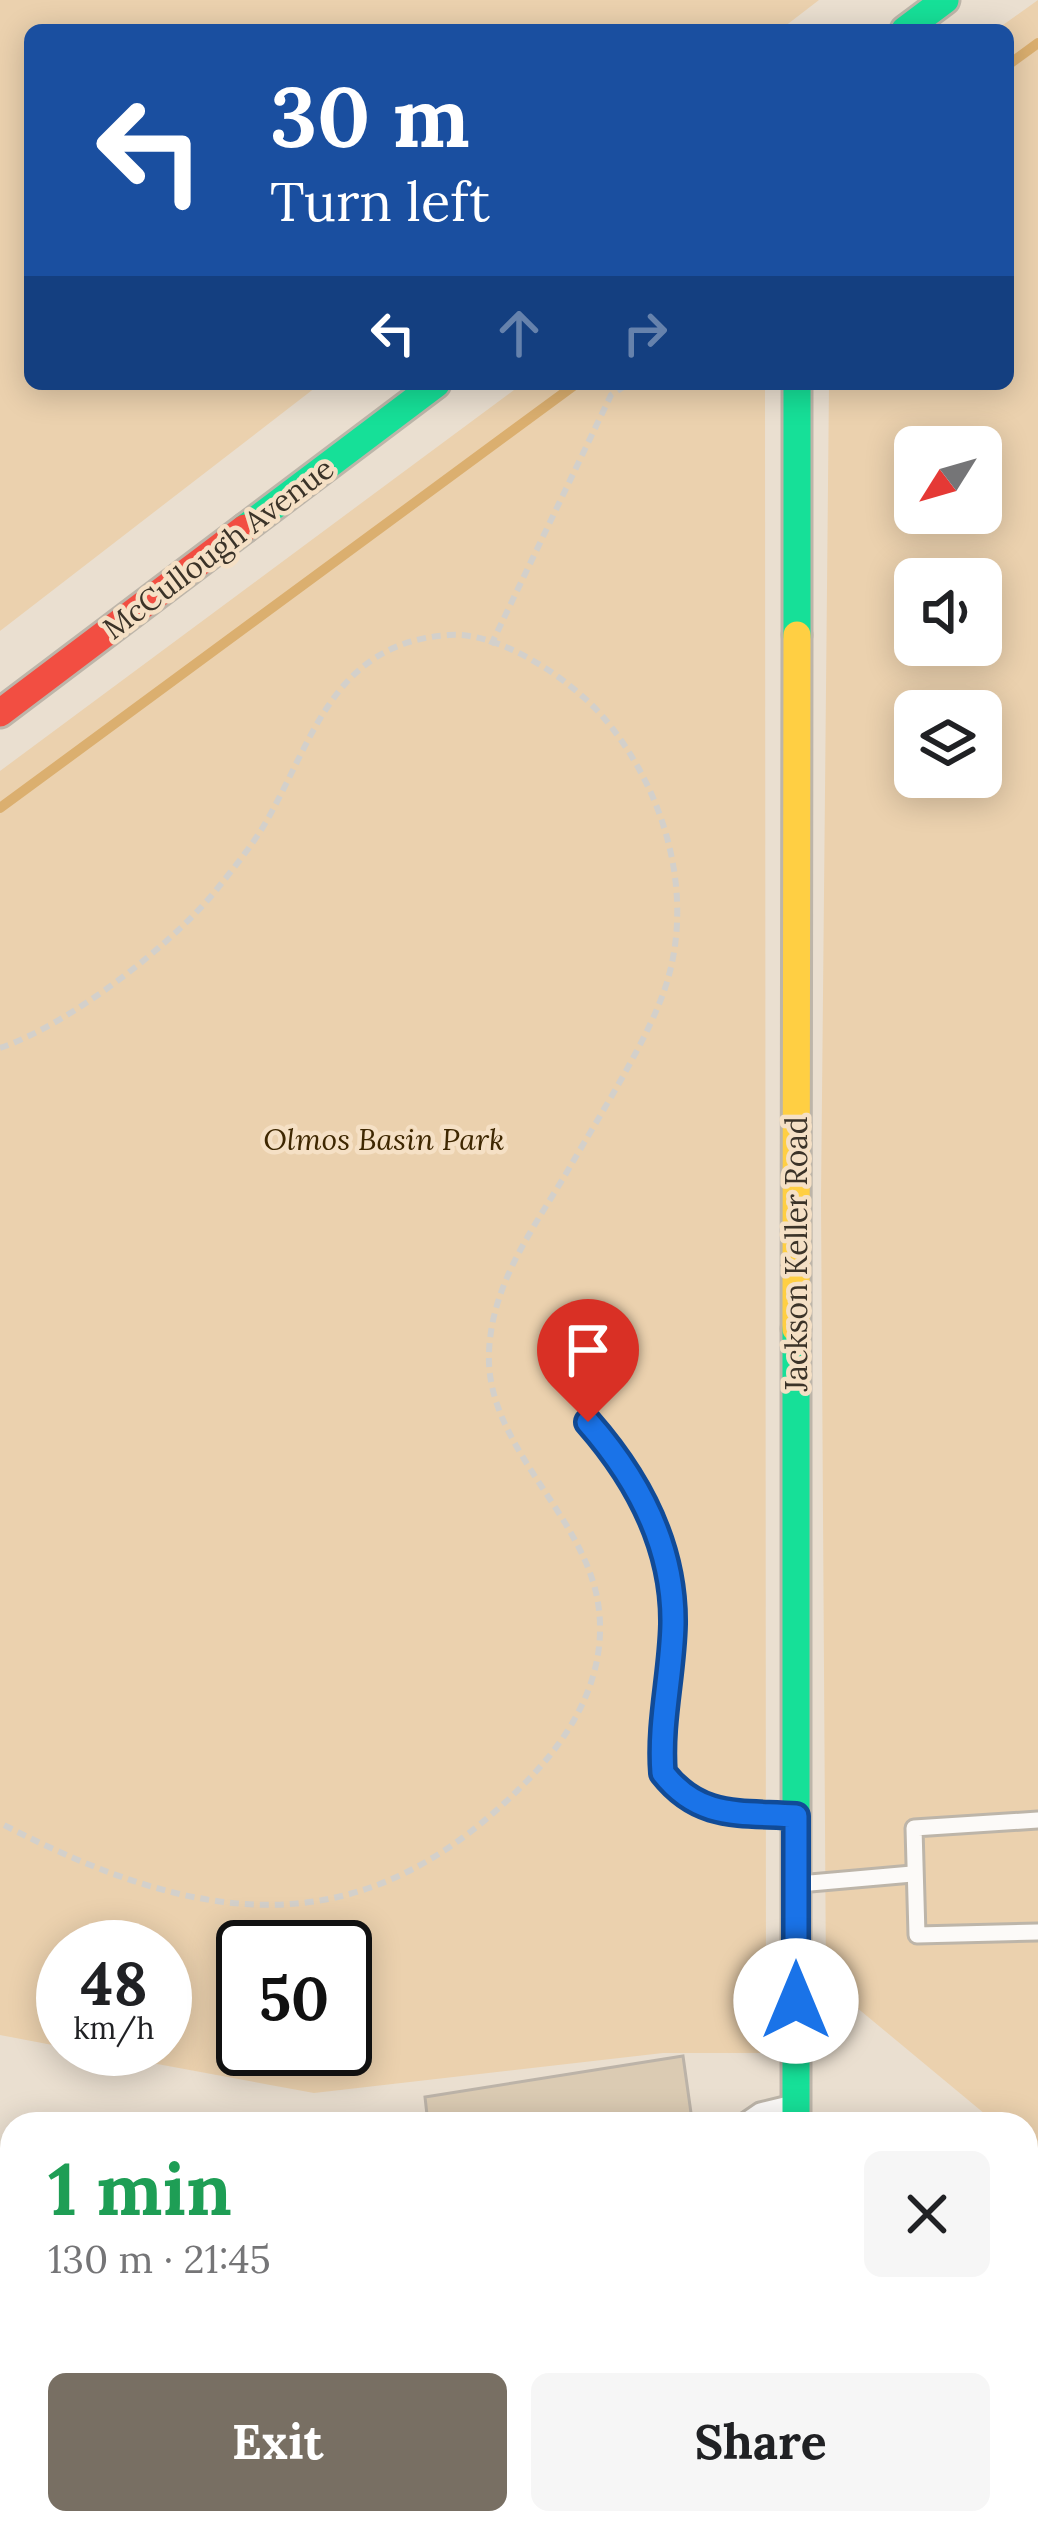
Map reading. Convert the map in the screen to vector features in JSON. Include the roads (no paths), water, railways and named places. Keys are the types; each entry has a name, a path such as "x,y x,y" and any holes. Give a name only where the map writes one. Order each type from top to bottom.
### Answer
{"main road":[{"path":"913,24 945,0"},
{"name":"McCullough Avenue","path":"0,713 428,390"},
{"name":"Jackson Keller Road","path":"796,2112 797,390"}],"lane":[{"path":"588,1422 641,1494 665,1556 673,1624 663,1773 691,1803 711,1810 796,1816"},
{"path":"1038,1820 914,1828 912,1874 917,1935 1038,1932"},
{"path":"796,1884 912,1874"}],"waterway":[{"path":"1014,61 1038,43"},
{"path":"0,808 568,390"}],"park label":[{"name":"Olmos Basin Park","path":"384,1139"}]}
